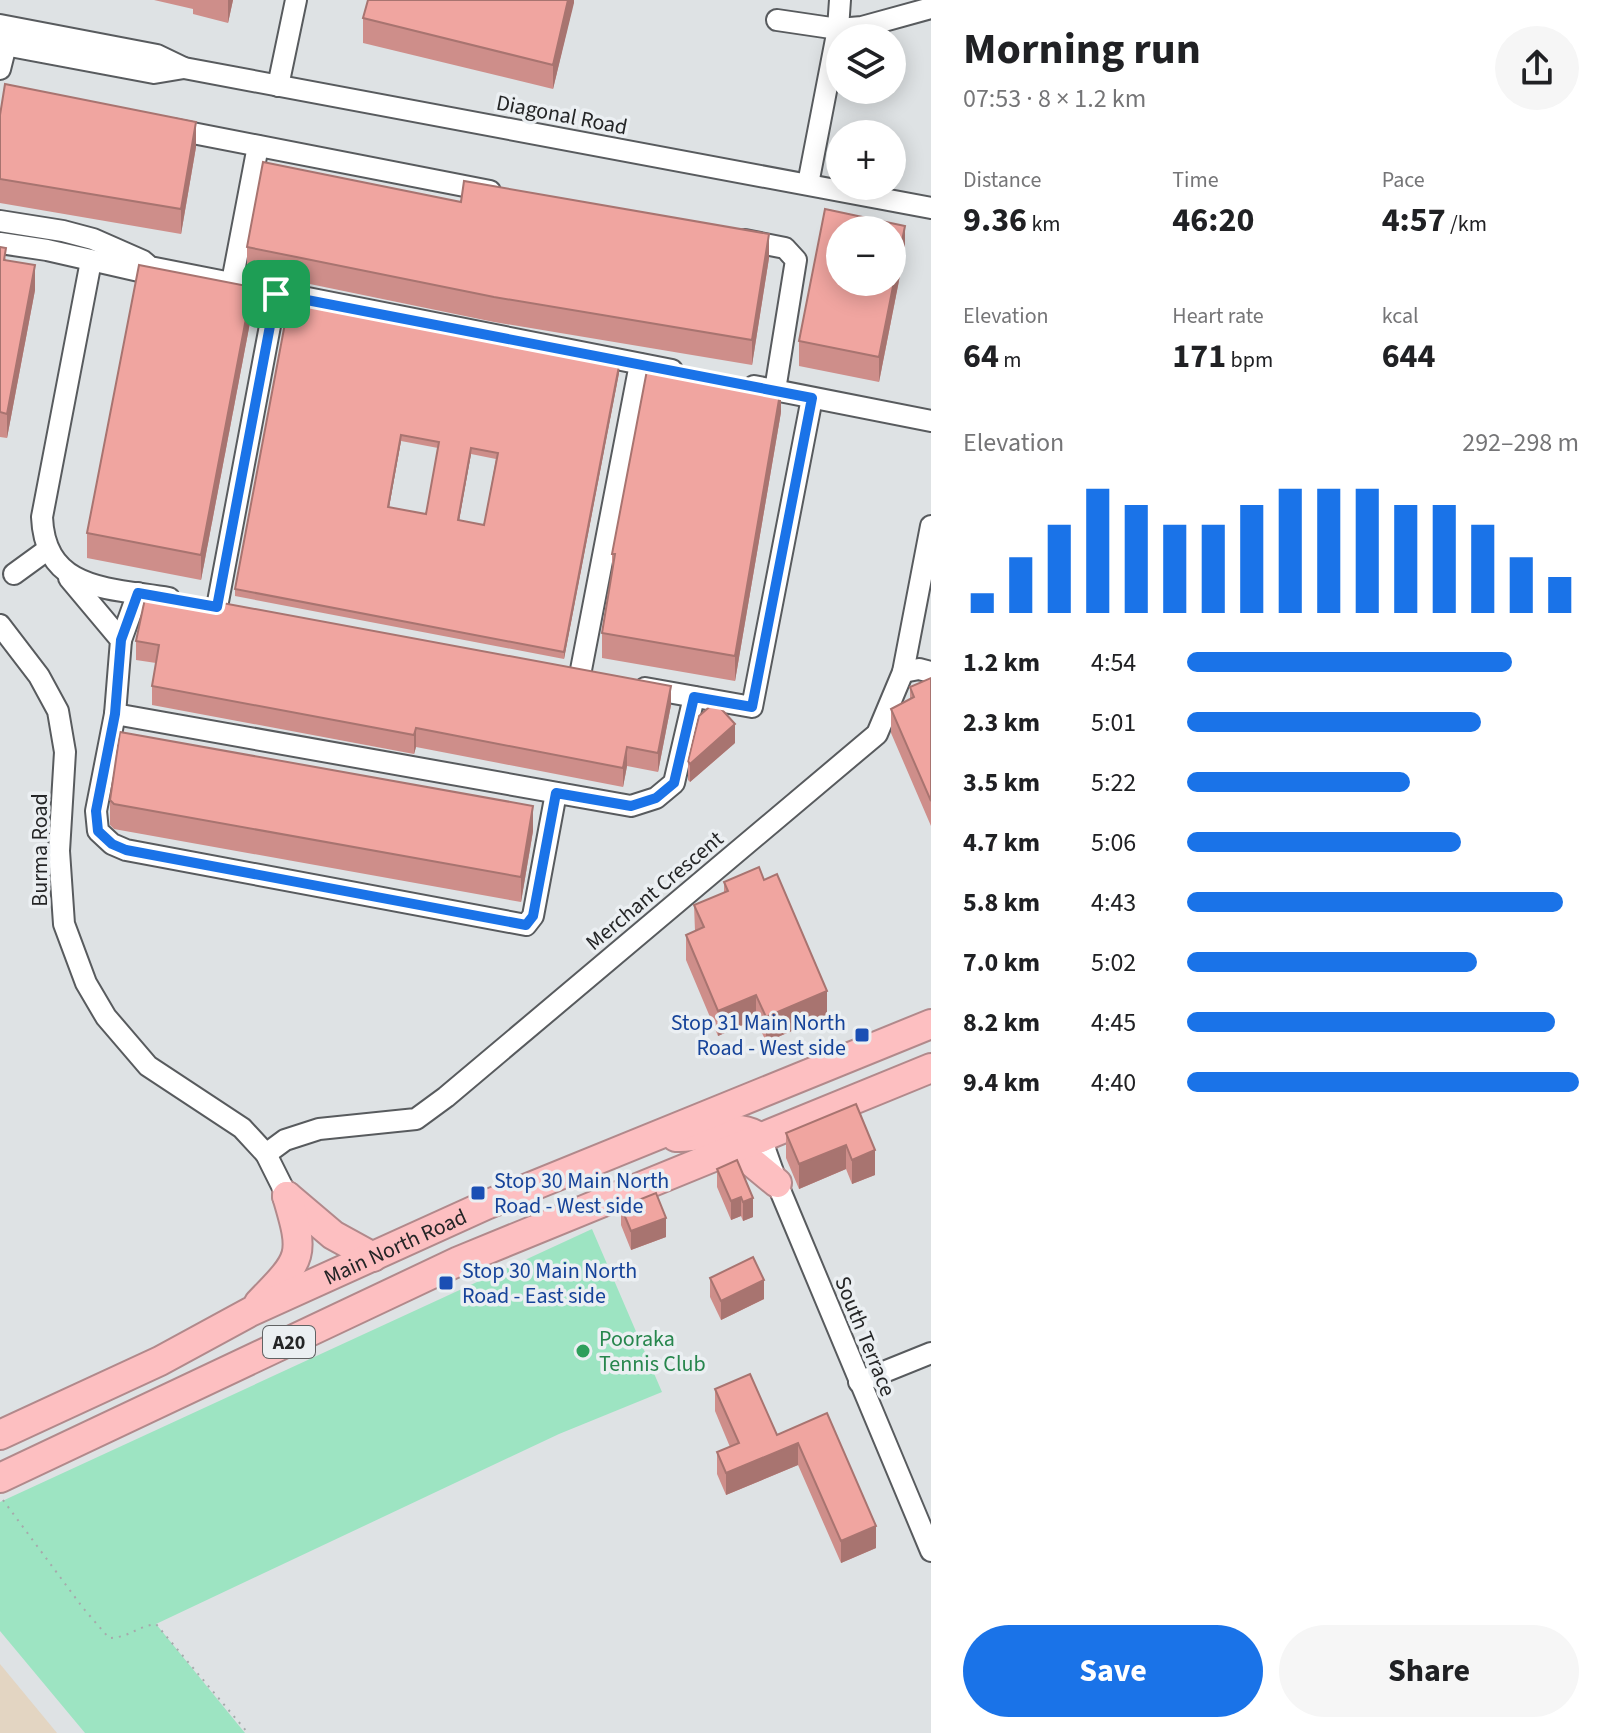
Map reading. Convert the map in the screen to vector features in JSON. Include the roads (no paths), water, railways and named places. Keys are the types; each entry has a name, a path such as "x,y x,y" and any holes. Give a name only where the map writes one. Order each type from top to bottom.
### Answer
{"highway":[{"name":"Main North Road","path":"0,1435 160,1361 250,1312 496,1200 931,1024"},
{"path":"654,1135 682,1138 737,1129 761,1138 763,1125 787,1101 818,1086 867,1049"},
{"name":"Main North Road","path":"0,1478 459,1261 931,1068"},
{"path":"730,1150 743,1155 777,1183"},
{"path":"287,1196 333,1235 373,1257"},
{"path":"250,1312 285,1276 297,1256 299,1240 287,1196"}],"street":[{"path":"278,86 296,0"},
{"path":"838,24 840,0"},
{"path":"873,24 931,8"},
{"path":"777,20 826,27"},
{"path":"0,69 1,39"},
{"name":"Diagonal Road","path":"1,39 154,73 184,68 931,208"},
{"path":"808,184 826,91"},
{"path":"157,126 506,194"},
{"path":"232,282 258,146"},
{"path":"0,221 93,239 150,267 685,373"},
{"path":"723,236 785,248 796,260 775,390"},
{"path":"0,243 47,250 139,271 150,267"},
{"path":"91,261 42,517 43,539 47,550 63,571 121,640"},
{"path":"63,571 86,583 225,609 276,294"},
{"path":"555,671 588,676 640,364"},
{"path":"730,382 931,421"},
{"path":"626,684 752,707 812,398"},
{"name":"Merchant Crescent","path":"266,1154 285,1140 319,1129 416,1119 877,734 903,672 931,526"},
{"path":"14,574 47,550"},
{"path":"138,593 121,640 115,714 96,811 98,831 112,844 126,850 526,925 533,916 556,793"},
{"name":"Burma Road","path":"0,625 39,676 58,711 65,752 59,851 64,924 86,983 106,1017 148,1066 242,1128 266,1154 287,1196"},
{"path":"903,672 919,669 931,672"},
{"path":"115,714 631,806 656,798 674,783 694,697"},
{"name":"South Terrace","path":"761,1138 931,1551"},
{"path":"859,1382 931,1353"}],"place":[{"name":"Stop 31 Main North Road - West side","path":"862,1035"},
{"name":"Stop 30 Main North Road - West side","path":"478,1193"},
{"name":"Stop 30 Main North Road - East side","path":"446,1283"},
{"name":"Pooraka Tennis Club","path":"583,1351"}]}
